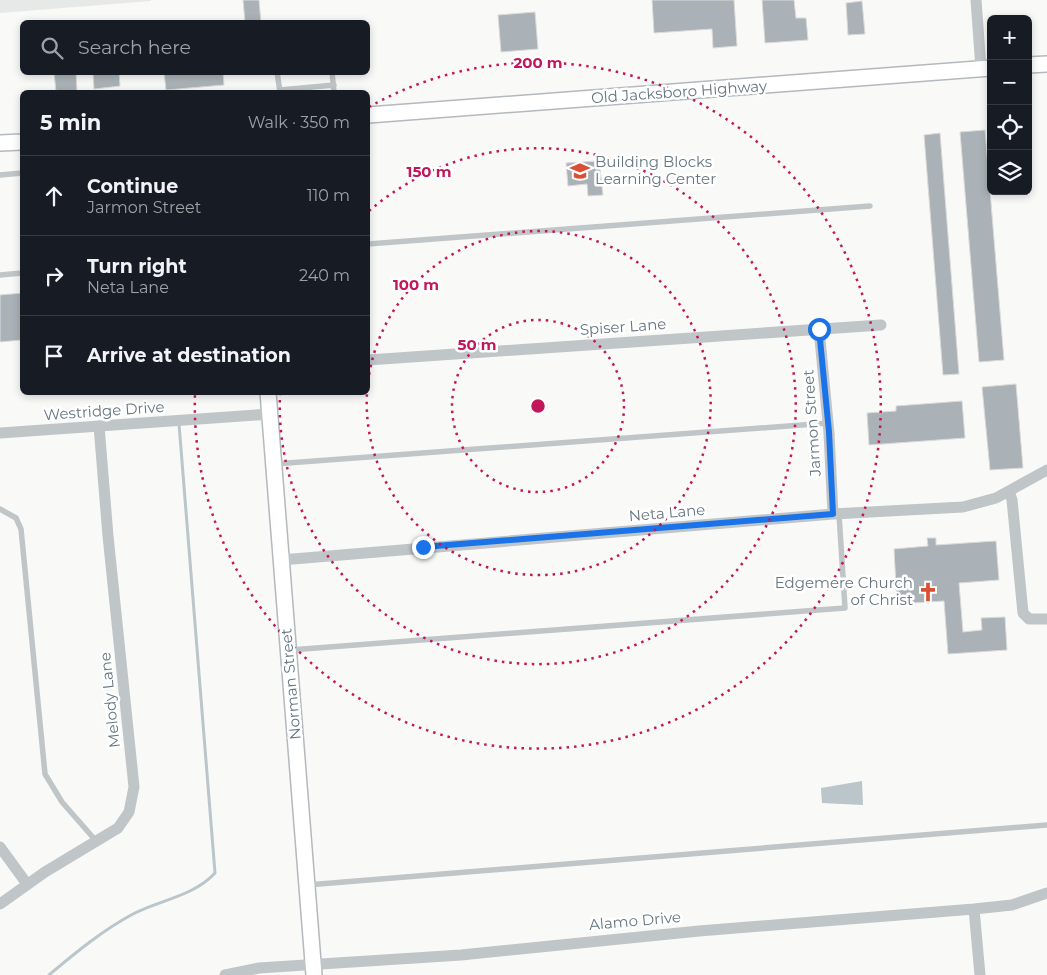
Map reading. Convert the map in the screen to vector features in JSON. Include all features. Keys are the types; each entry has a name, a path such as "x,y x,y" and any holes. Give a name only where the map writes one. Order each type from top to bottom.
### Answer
{"main road":[{"path":"1032,65 1047,64"},
{"name":"Old Jacksboro Highway","path":"370,115 986,68"},
{"path":"0,143 20,142"},
{"name":"Norman Street","path":"268,395 314,970"}],"street":[{"path":"976,0 986,68"},
{"name":"Spiser Lane","path":"370,360 881,325"},
{"name":"Jarmon Street","path":"819,329 836,514"},
{"name":"Westridge Drive","path":"0,433 270,414"},
{"name":"Melody Lane","path":"0,904 27,884 118,828 129,812 134,787 108,536 99,426"},
{"name":"Neta Lane","path":"282,560 836,514 963,507 986,502 1047,470"},
{"path":"1009,491 1012,500 1023,613 1030,619 1047,619"},
{"path":"0,847 27,884"},
{"name":"Alamo Drive","path":"225,975 259,968 314,970 679,932 974,909 1012,905 1047,894"},
{"path":"974,909 980,975"}],"lane":[{"path":"277,75 280,90"},
{"path":"332,75 334,90"},
{"path":"289,90 334,85"},
{"path":"0,175 20,173"},
{"path":"370,244 870,206"},
{"path":"0,275 20,273"},
{"path":"274,464 828,423"},
{"path":"0,509 16,518 21,529 45,774 62,802 97,842"},
{"path":"289,650 845,608 836,514"},
{"path":"307,885 1047,826"}],"shaded area":[{"path":"0,0 151,0 151,1 0,13"},
{"path":"862,781 863,805 822,803 821,788"}],"building":[{"path":"243,0 259,0 261,20 245,20"},
{"path":"652,0 734,0 737,46 713,48 712,29 654,33"},
{"path":"762,0 794,0 796,18 806,18 808,40 765,43"},
{"path":"862,1 865,34 848,35 846,3"},
{"path":"535,12 538,49 501,52 498,15"},
{"path":"54,75 76,75 77,90 56,90"},
{"path":"93,75 119,75 120,86 94,89"},
{"path":"164,75 223,75 224,85 166,90"},
{"path":"985,130 987,195 990,195 1004,360 979,362 960,132"},
{"path":"940,133 959,374 943,375 924,135"},
{"path":"599,161 603,195 588,196 587,184 568,186 566,163"},
{"path":"20,293 20,340 0,342 0,295"},
{"path":"1016,384 1023,468 990,470 982,387"},
{"path":"962,401 965,438 869,445 867,413 896,411 896,406"},
{"name":"Edgemere Church of Christ","path":"927,538 936,538 936,545 996,541 999,580 959,583 963,632 982,630 981,618 1005,617 1007,650 948,654 944,601 897,604 894,549 928,546"}],"waterway":[{"path":"49,975 90,942 122,920 143,909 197,887 215,873 179,424"}],"place":[{"name":"Building Blocks Learning Center","path":"580,171"},
{"name":"Edgemere Church of Christ","path":"928,592"}],"route":[{"path":"423,547 833,514 829,432 819,329"}]}
